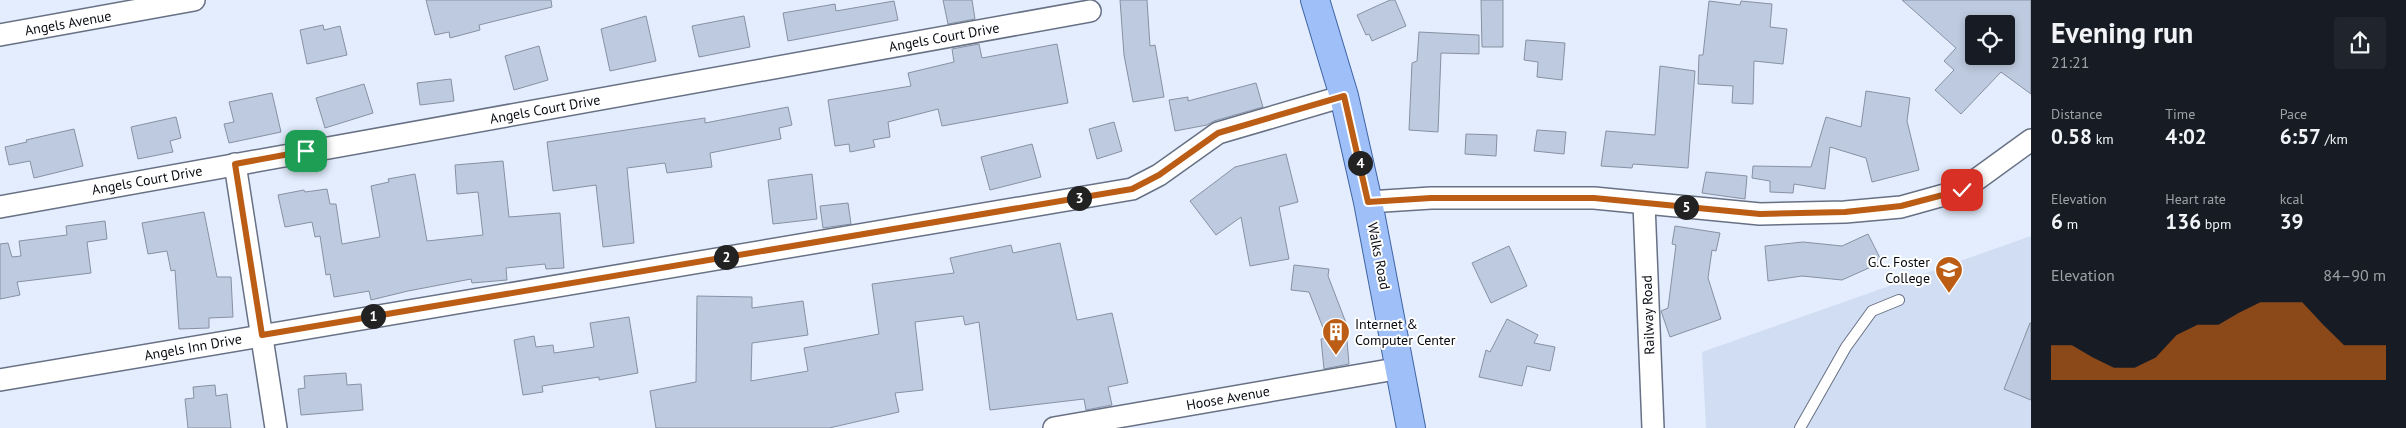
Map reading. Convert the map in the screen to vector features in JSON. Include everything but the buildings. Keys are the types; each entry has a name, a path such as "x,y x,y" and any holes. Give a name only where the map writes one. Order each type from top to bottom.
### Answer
{"main road":[{"name":"Walks Road","path":"1315,0 1344,96 1368,202 1411,428"}],"street":[{"name":"Angels Avenue","path":"0,35 194,0"},
{"name":"Angels Court Drive","path":"0,206 1090,11"},
{"name":"Angels Inn Drive","path":"0,380 1132,189 1159,175 1218,133 1344,96"},
{"path":"1368,202 1431,198 1594,198 1760,214 1845,212 1901,206 1962,190 2031,140"},
{"path":"235,164 276,428"},
{"name":"Railway Road","path":"1644,203 1653,428"},
{"name":"Hoose Avenue","path":"1054,428 1401,368"}],"lane":[{"path":"1800,428 1846,347 1872,312 1899,300"}],"shaded area":[{"name":"G.C. Foster College","path":"2031,236 2031,428 1706,428 1702,352"}],"place":[{"name":"G.C. Foster College","path":"1949,294"},
{"name":"Internet & Computer Center","path":"1336,356"}],"route":[{"path":"306,151 235,164 262,335 1132,189 1159,175 1218,133 1344,96 1368,202 1431,198 1594,198 1760,214 1845,212 1901,206 1962,190"}]}
